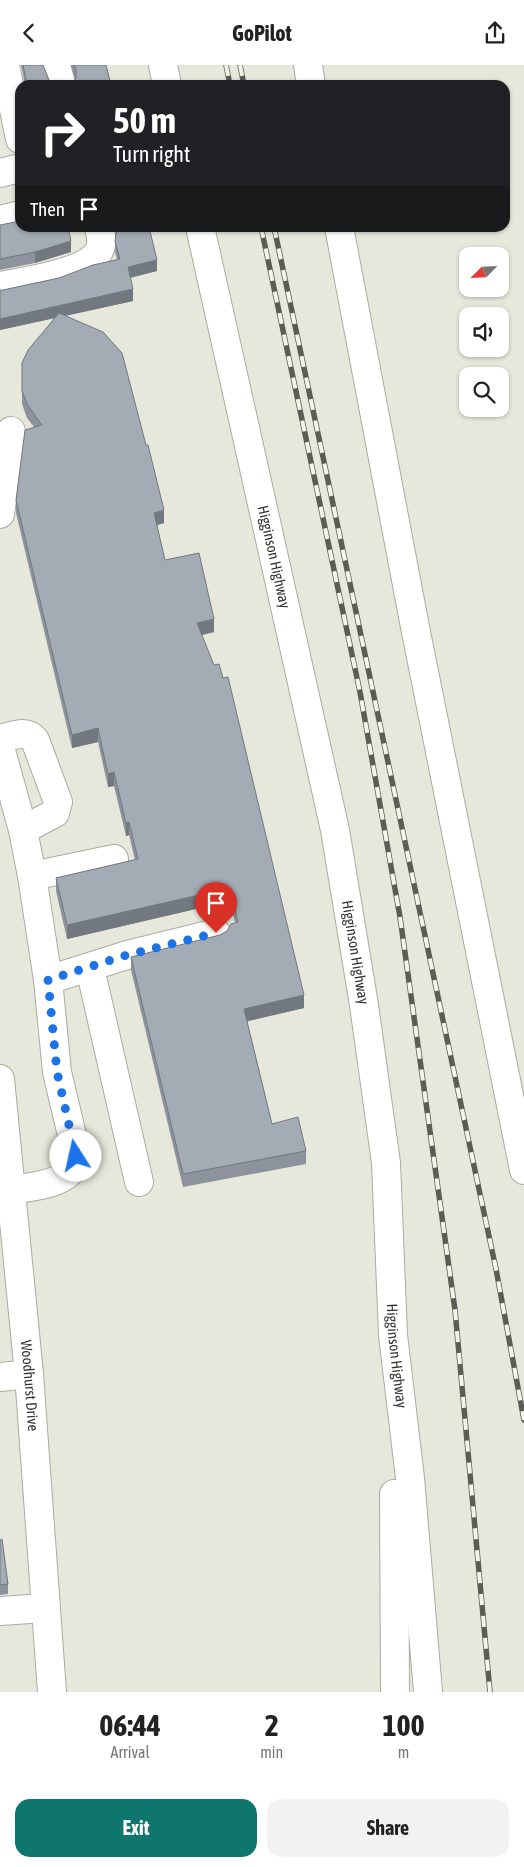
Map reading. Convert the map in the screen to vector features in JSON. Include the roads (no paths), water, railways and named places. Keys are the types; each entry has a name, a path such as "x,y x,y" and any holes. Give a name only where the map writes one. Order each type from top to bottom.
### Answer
{"main road":[{"path":"5,65 12,126"},
{"path":"56,65 60,80"},
{"path":"163,65 166,80"},
{"path":"308,65 311,80"},
{"path":"0,173 15,169"},
{"path":"0,220 15,216"},
{"path":"0,286 66,271 93,258 102,242 100,232"},
{"name":"Higginson Highway","path":"201,232 335,830 364,1005 386,1163 393,1335 410,1478 428,1692"},
{"path":"341,232 415,627 524,1169"},
{"path":"0,514 11,431"},
{"path":"0,739 26,733 31,735 35,740 58,802 55,813 23,830"},
{"path":"0,747 23,830 32,876 48,980 57,1072 64,1105 73,1133 76,1156 75,1165 65,1177 11,1190"},
{"path":"32,876 114,859"},
{"path":"48,980 127,955 216,933"},
{"path":"90,968 139,1182"},
{"name":"Woodhurst Drive","path":"0,1079 29,1374 52,1692"},
{"path":"393,1335 395,1692"},
{"path":"0,1377 29,1374"},
{"path":"0,1611 45,1608"}],"railway":[{"path":"226,65 229,80"},
{"path":"240,65 243,80"},
{"path":"262,232 360,692 400,917 455,1310 490,1692"},
{"path":"275,232 496,1269 524,1420"}]}
